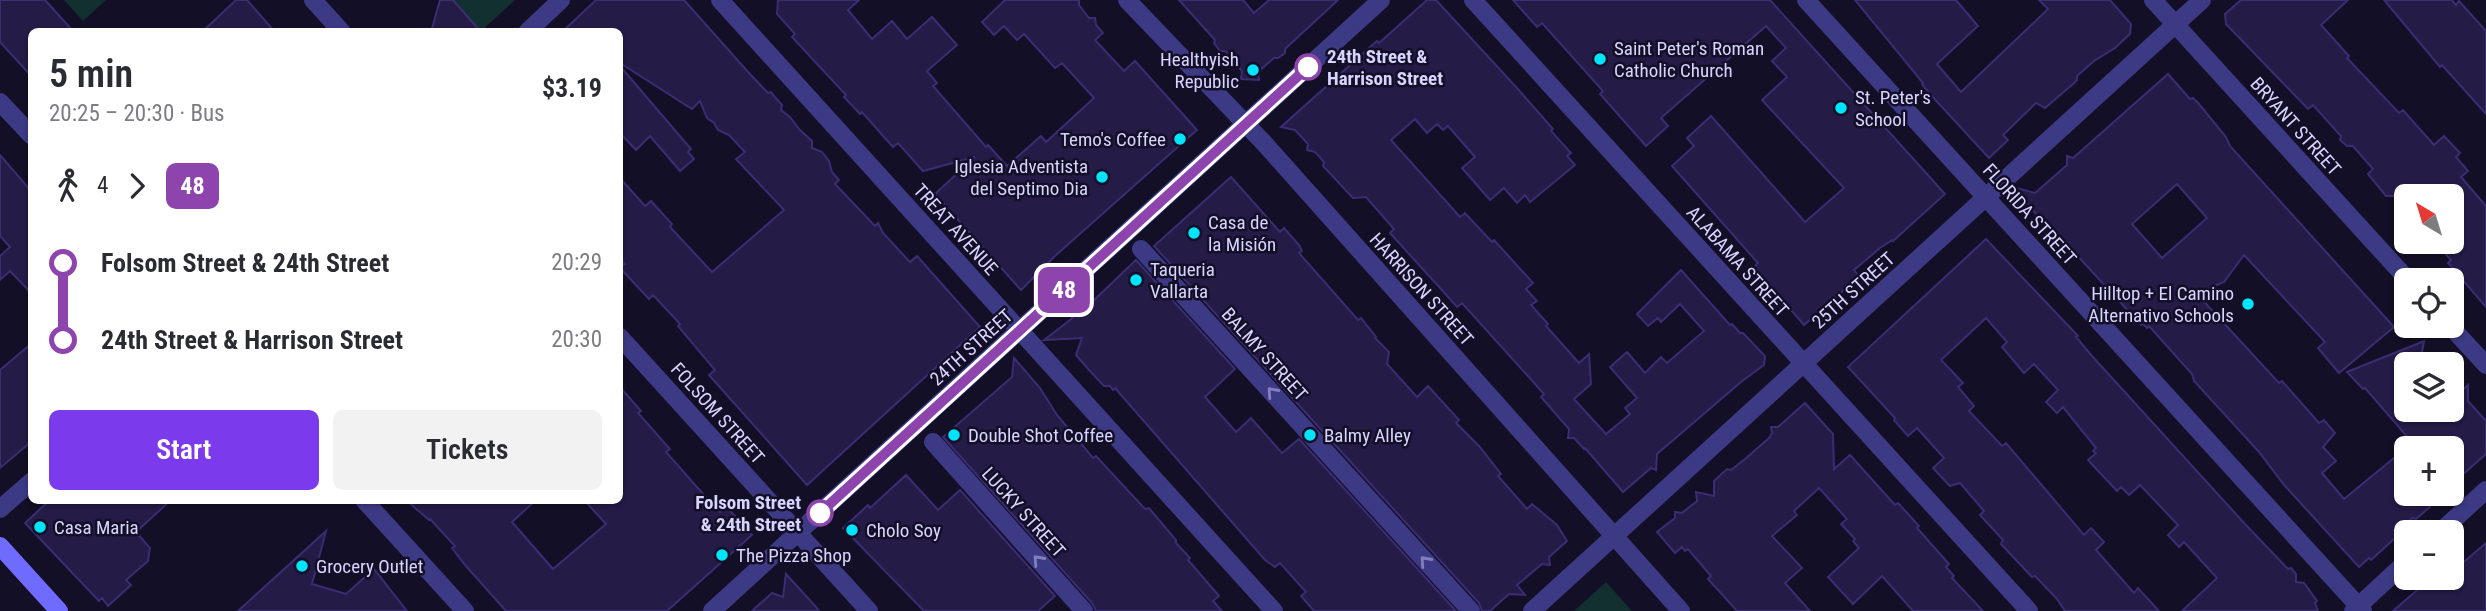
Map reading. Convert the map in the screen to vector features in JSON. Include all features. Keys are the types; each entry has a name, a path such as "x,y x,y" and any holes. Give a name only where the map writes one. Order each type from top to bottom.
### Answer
{"main road":[{"path":"0,546 59,611"}],"street":[{"path":"313,0 338,28"},
{"path":"531,28 561,0"},
{"name":"TREAT AVENUE","path":"719,0 1274,611"},
{"name":"HARRISON STREET","path":"1127,0 1246,123 1681,611"},
{"name":"24TH STREET","path":"712,611 1381,0"},
{"name":"ALABAMA STREET","path":"1473,0 2029,611"},
{"name":"FLORIDA STREET","path":"1806,0 2358,609"},
{"name":"BRYANT STREET","path":"2153,0 2397,268"},
{"name":"25TH STREET","path":"1532,611 2202,0"},
{"path":"0,102 28,132"},
{"name":"BALMY STREET","path":"1141,249 1471,611"},
{"path":"2461,338 2486,365"},
{"name":"FOLSOM STREET","path":"623,340 869,611"},
{"name":"LUCKY STREET","path":"933,442 1084,611"},
{"path":"0,509 28,484"},
{"path":"2453,520 2486,489"},
{"path":"368,504 465,611"},
{"path":"2358,609 2394,574"}],"green space":[{"path":"64,0 106,0 83,21"},
{"path":"440,0 515,0 484,28 433,28"},
{"path":"1606,582 1632,611 1574,611"}],"building":[{"path":"0,0 45,0 70,28 28,28 28,73 0,42"},
{"path":"236,0 247,0 272,28 206,28"},
{"path":"440,0 453,0 478,28 432,28"},
{"path":"596,0 684,0 749,73 768,93 771,92 782,105 781,110 812,141 812,148 822,152 839,180 835,184 875,226 878,223 883,233 910,262 917,256 980,327 807,485 709,375 715,370 678,326 680,324 653,295 649,299 623,271 623,181 645,206 651,201 672,224 670,227 712,272 784,210 736,159 745,152 707,118 700,101 692,109 623,65 623,28 566,28"},
{"path":"778,0 859,0 848,10 872,39 892,21 907,39 932,17 957,45 927,71 937,83 933,86 986,147 988,145 1007,166 1041,136 1046,142 1094,98 1062,63 1055,68 1024,34 1017,40 1004,26 994,35 982,22 1005,0 1079,0 1079,5 1089,18 1095,18 1096,25 1103,33 1095,40 1124,71 1135,61 1197,130 1055,256 1021,290 935,194 975,157 923,171 898,143 893,147 862,112 860,114 792,37 795,34 777,14"},
{"path":"1179,0 1243,0 1254,13 1269,0 1338,0 1285,49 1285,53 1274,58 1258,72 1259,80 1241,79 1242,71 1225,51 1220,51 1214,43 1215,40"},
{"path":"1427,0 1436,0 1516,87 1553,129 1551,131 1571,153 1567,156 1575,165 1530,202 1525,195 1517,203 1504,188 1490,200 1462,168 1475,157 1448,126 1443,130 1437,124 1427,133 1415,119 1391,140 1460,217 1465,213 1533,283 1526,289 1537,301 1531,305 1579,363 1589,354 1591,384 1574,399 1606,434 1630,414 1625,408 1637,398 1610,367 1627,352 1645,373 1661,357 1667,363 1704,331 1680,304 1661,322 1658,318 1648,326 1637,314 1681,270 1730,325 1743,333 1765,356 1764,365 1657,454 1656,470 1651,468 1623,492 1585,448 1574,438 1568,438 1569,429 1541,397 1544,394 1462,303 1457,307 1390,233 1394,229 1366,197 1353,198 1323,166 1324,162 1315,152 1307,150 1308,144 1295,130 1281,127"},
{"path":"1513,0 1770,0 1945,194 1893,241 1880,248 1854,270 1858,275 1850,282 1852,283 1804,325 1754,267 1758,263 1672,166 1694,146 1687,138 1711,116 1805,222 1844,188 1762,100 1787,77 1772,61 1786,48 1766,26 1661,118 1668,126 1646,146 1600,94 1603,91 1542,23 1537,27"},
{"path":"1855,0 1956,0 1978,26 1937,64 1961,92 2048,9 2039,0 2110,0 2131,24 2130,34 2115,48 2094,61 2045,108 2036,103 2003,135 2008,140 1989,158 1930,94"},
{"path":"2241,0 2348,0 2321,25 2349,56 2347,58 2399,113 2403,110 2434,145 2444,136 2460,153 2456,157 2468,171 2461,177 2486,206 2486,307 2464,282 2464,268 2452,268 2448,263 2451,260 2446,254 2464,254 2464,184 2394,184 2394,196 2386,196 2368,174 2373,169 2353,146 2347,146 2340,140 2341,136 2313,105 2308,109 2226,24 2225,14"},
{"path":"2384,0 2452,0 2456,5 2459,1 2486,31 2486,114 2442,65 2440,67"},
{"path":"623,70 691,149 688,152 694,159 680,171 650,136 636,150 623,136"},
{"path":"2168,74 2190,99 2193,98 2199,104 2226,137 2230,146 2394,327 2339,373 2318,348 2325,342 2244,255 2224,282 2197,294 2279,383 2282,381 2319,423 2324,420 2335,433 2323,447 2336,461 2322,473 2344,499 2394,458 2394,506 2430,506 2416,519 2394,520 2394,539 2371,560 2369,558 2359,567 2285,486 2259,452 2194,381 2192,374 2149,326 2147,328 2142,323 2141,325 2074,252 2065,244 2063,246 2013,187 2035,193 2067,165 2067,156 2073,158","holes":["2177,184 2207,218 2162,258 2132,224"]},
{"path":"0,155 28,187 28,290 10,271 0,280 0,256 10,247 0,236"},
{"path":"1231,177 1280,232 1284,228 1299,245 1302,251 1299,253 1358,320 1361,318 1389,352 1387,364 1417,397 1428,386 1459,420 1456,423 1479,446 1501,474 1498,476 1527,509 1532,504 1557,525 1567,541 1549,557 1550,565 1542,564 1517,585 1525,595 1509,594 1490,611 1482,611 1479,603 1154,246"},
{"path":"1986,239 2078,336 2076,337 2092,356 2245,524 2288,569 2291,568 2296,574 2296,582 2304,583 2317,601 2315,603 2318,611 2182,611 2217,578 2184,542 2179,547 2168,535 2178,525 2140,485 2129,495 2121,487 2117,491 2088,460 2096,453 2093,451 2096,448 2063,407 2057,413 2046,402 2058,390 2034,364 2024,373 2002,347 2007,342 1986,318 1941,360 1963,383 1958,387 1974,406 1969,411 2002,446 2006,443 2084,535 2091,528 2104,542 2096,550 2134,593 2138,588 2159,611 2065,611 2057,599 2001,544 2003,540 1980,515 1984,511 1960,483 1950,486 1933,468 1944,458 1917,428 1908,436 1848,367"},
{"path":"1136,260 1235,369 1205,397 1236,432 1251,418 1282,453 1299,439 1456,611 1314,611 1301,596 1306,592 1280,563 1275,567 1265,560 1115,388 1113,390 1110,386 1104,386 1076,355 1082,338 1044,340 1089,301 1092,302"},
{"path":"2424,341 2422,352 2397,352"},
{"path":"28,346 28,444 0,468 0,370"},
{"path":"2394,353 2394,421 2365,388 2347,372"},
{"path":"1014,358 1093,458 1096,456 1145,509 1149,508 1176,540 1190,558 1188,560 1219,596 1213,601 1222,611 1096,611 1092,603 943,437 1012,377"},
{"path":"2468,385 2468,401 2486,421 2486,454 2464,473 2464,436 2407,436 2394,422 2464,422 2464,388"},
{"path":"623,390 641,411 638,413 670,449 666,452 696,486 720,512 726,506 752,535 667,611 506,611 465,565 452,548 455,546 430,519 411,504 532,504 512,522 553,569 606,524 588,504 623,504"},
{"path":"1805,403 1833,434 1834,469 1850,455 1895,505 1898,503 1919,526 1917,528 1949,564 1946,567 1954,576 1952,578 1983,611 1913,611 1882,576 1853,604 1828,577 1859,548 1853,541 1855,539 1841,524 1847,519 1819,488 1794,511 1797,515 1772,536 1802,568 1785,583 1810,611 1737,611 1708,579 1711,576 1688,549 1685,551 1682,547 1675,553 1657,532 1675,518 1675,512 1682,513 1697,501 1696,492 1714,496 1714,481 1769,438 1771,427 1778,427"},
{"path":"906,475 938,510 960,490 1055,596 1038,611 924,611 843,528"},
{"path":"46,504 167,504 136,532 150,548 148,561 126,580 131,585 108,606 102,598 99,601 25,523"},
{"path":"326,531 312,584 346,594 374,569 407,611 238,611"},
{"path":"2486,543 2486,611 2393,611 2417,590 2464,590 2464,562"},
{"path":"786,574 819,611 752,611 772,593 783,597"}],"bus line":[{"name":"48","path":"820,513 1308,67"}],"place":[{"name":"Saint Peter's Roman Catholic Church","path":"1600,59"},
{"name":"24th Street & Harrison Street","path":"1308,67"},
{"name":"Healthyish Republic","path":"1253,70"},
{"name":"St. Peter's School","path":"1841,108"},
{"name":"Temo's Coffee","path":"1180,139"},
{"name":"Iglesia Adventista del Septimo Dia","path":"1102,177"},
{"name":"Casa de la Misión","path":"1194,233"},
{"name":"Taqueria Vallarta","path":"1136,280"},
{"name":"Hilltop + El Camino Alternativo Schools","path":"2248,304"},
{"name":"Double Shot Coffee","path":"954,435"},
{"name":"Balmy Alley","path":"1310,435"},
{"name":"Folsom Street & 24th Street","path":"820,513"},
{"name":"Casa Maria","path":"40,527"},
{"name":"Cholo Soy","path":"852,530"},
{"name":"The Pizza Shop","path":"722,555"},
{"name":"Grocery Outlet","path":"302,566"}]}
